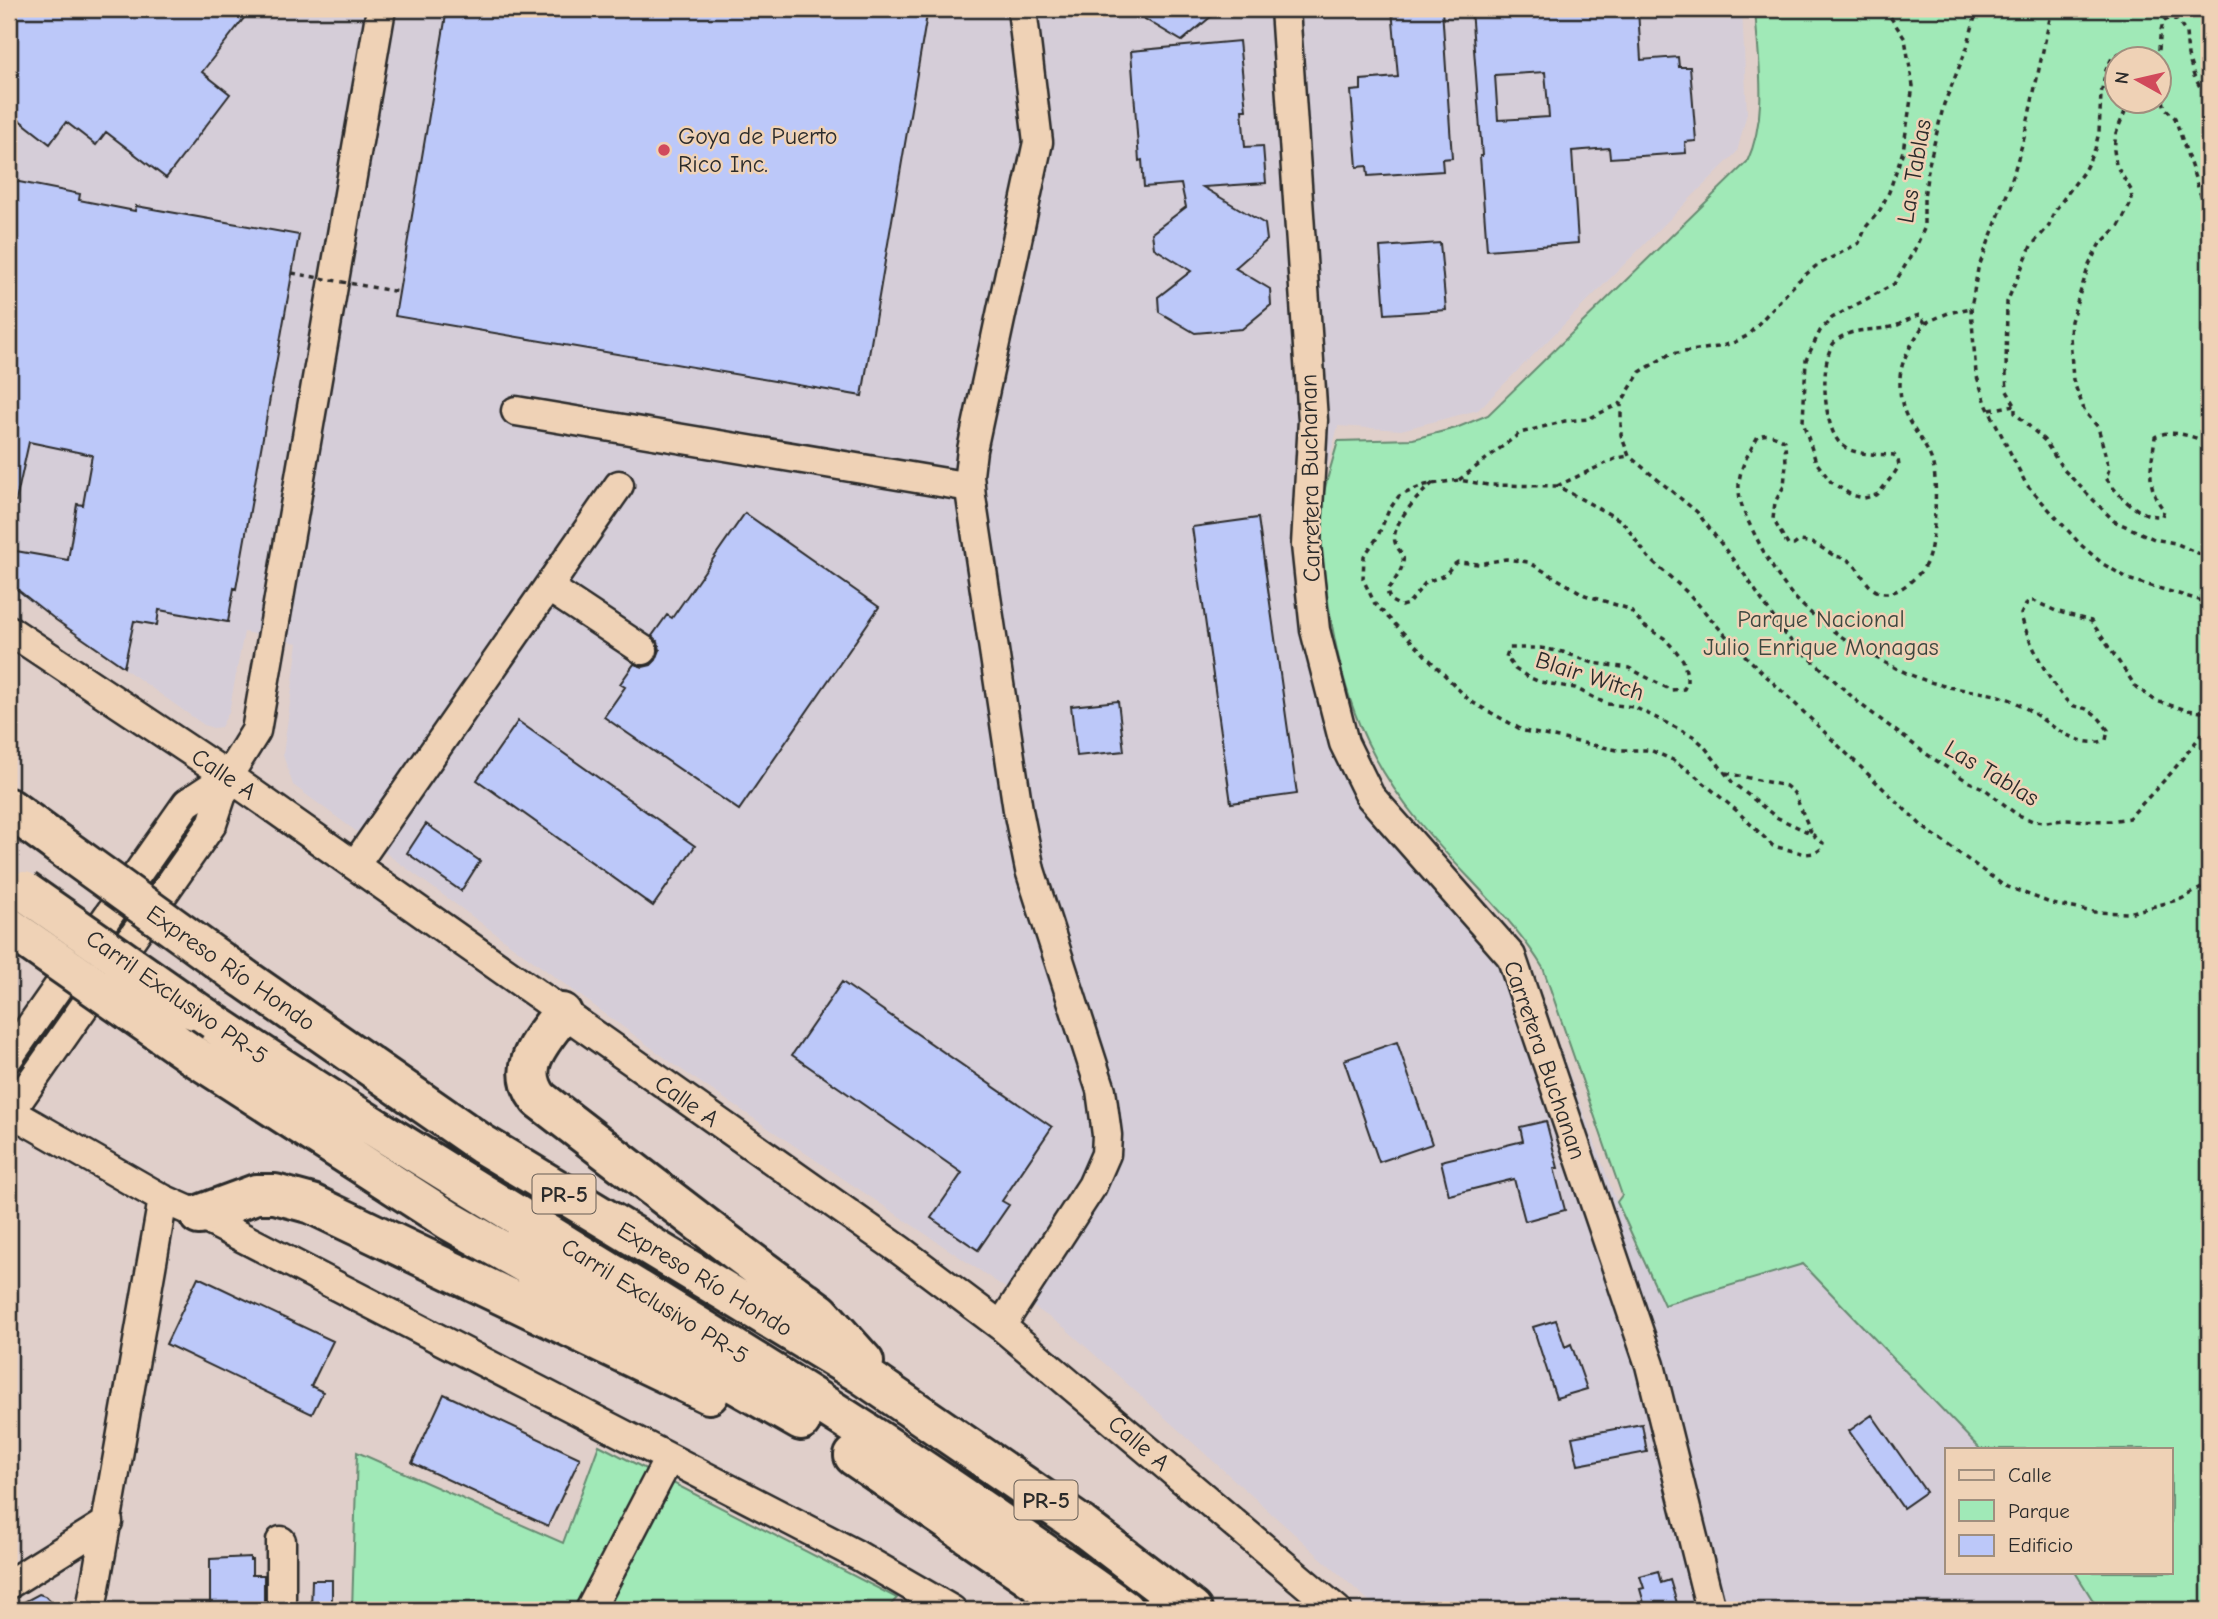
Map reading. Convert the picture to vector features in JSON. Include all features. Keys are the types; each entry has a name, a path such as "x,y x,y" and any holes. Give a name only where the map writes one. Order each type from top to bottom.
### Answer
{"highway":[{"name":"Expreso Río Hondo","path":"9,808 242,977 482,1144 863,1374 1081,1525 1192,1610"},
{"name":"Carril Exclusivo PR-5","path":"16,885 284,1070 843,1418 933,1476 1124,1610"},
{"path":"9,928 191,1054 450,1221 825,1434 1075,1610"},
{"path":"562,1013 529,1063 529,1081 538,1099 820,1313 895,1397"},
{"path":"200,1215 256,1195 275,1194 312,1205 734,1406 825,1434"}],"street":[{"path":"381,9 256,731 228,776 212,824 9,1112 163,1199 200,1215 857,1555 952,1610"},
{"path":"1002,1326 1092,1186 1106,1154 1107,1135 1101,1090 1030,870 1018,810 970,486 972,450 1038,142 1022,9"},
{"name":"Carretera Buchanan","path":"1285,9 1312,420 1306,545 1315,630 1344,743 1370,796 1511,956 1650,1365 1711,1610"},
{"path":"516,411 970,486"},
{"path":"355,865 619,485"},
{"path":"548,587 643,650"},
{"name":"Calle A","path":"9,630 228,776 900,1250 1002,1326 1337,1610"},
{"path":"9,1058 187,803 228,776"},
{"path":"91,1610 163,1199"},
{"path":"590,1610 669,1458"},
{"path":"9,1584 108,1522"},
{"path":"281,1541 281,1610"}],"path":[{"name":"Las Tablas","path":"1621,403 1640,372 1670,354 1718,347 1747,336 1807,273 1859,243 1889,192 1903,151 1913,86 1905,39 1885,9"},
{"name":"Las Tablas","path":"1629,456 1697,512 1747,578 1785,635 1860,704 1925,753 1967,781 1985,789 2016,814 2033,821 2046,822 2111,821 2129,818 2171,773 2206,729 2209,716 2156,701 2136,687 2091,621 2056,611 2034,601 2028,601 2021,614 2032,647 2051,679 2071,704 2088,710 2108,730 2106,740 2099,743 2060,732 2022,705 2005,698 1947,686 1895,668 1842,638 1795,598 1771,566 1740,500 1739,483 1743,465 1758,436 1766,434 1785,441 1784,486 1775,502 1773,519 1788,545 1799,541 1816,542 1835,556 1847,560 1858,569 1871,588 1879,592 1896,592 1921,571 1927,561 1936,482 1933,463 1902,405 1899,378 1910,347 1925,323 1920,315 1897,325 1851,332 1834,342 1828,353 1826,416 1833,436 1843,446 1857,452 1894,455 1899,463 1878,494 1864,498 1851,495 1831,482 1816,462 1803,422 1806,360 1820,331 1832,318 1894,284 1914,251 1924,229 1924,197 1929,164 1944,104 1967,48 1977,9"},
{"path":"2052,9 2024,138 2009,189 1978,269 1972,307 1976,374 1990,410 2026,484 2081,545 2103,564 2131,580 2209,603"},
{"path":"2161,46 2159,32 2164,21 2171,18 2177,20 2186,33 2188,56 2194,76 2209,103"},
{"path":"2102,89 2095,149 2084,171 2054,212 2049,226 2031,246 2007,302 2007,391 2015,405 2015,413 2044,440 2063,469 2114,521 2154,540 2175,543 2209,558"},
{"path":"2172,115 2200,193 2209,210"},
{"path":"2123,116 2113,150 2116,165 2131,190 2132,201 2119,226 2099,245 2071,321 2070,357 2073,380 2085,412 2098,427 2109,469 2106,478 2128,503 2145,513 2155,517 2162,516 2164,510 2156,500 2151,484 2150,460 2155,437 2161,433 2175,433 2209,442"},
{"path":"292,273 399,292"},
{"path":"1925,323 1972,307"},
{"path":"1459,480 1520,433 1565,421 1588,419 1621,403 1621,435 1629,456 1617,458 1557,486 1488,485 1459,480 1433,483 1399,496 1389,510 1377,538 1364,556 1363,579 1375,604 1451,684 1471,701 1524,731 1617,750 1650,750 1673,760 1737,811 1773,846 1806,854 1821,849 1823,843 1812,834 1794,793 1786,786 1725,772"},
{"path":"1990,410 2015,405"},
{"name":"Blair Witch","path":"1433,483 1408,509 1395,534 1395,542 1404,563 1387,592 1391,601 1401,606 1408,604 1426,582 1445,575 1452,565 1458,562 1479,564 1512,559 1539,567 1585,595 1629,609 1644,626 1664,638 1683,660 1687,675 1684,689 1671,690 1629,668 1593,663 1563,652 1540,648 1509,648 1506,657 1515,669 1528,677 1540,682 1575,688 1607,704 1634,707 1693,736 1733,783 1776,817 1812,834"},
{"path":"1557,486 1622,521 1648,557 1689,594 1734,645 1923,827 2003,885 2053,904 2093,912 2129,913 2181,899 2209,884"}],"shaded area":[{"path":"9,9 1742,9 1747,113 1737,152 1478,410 1401,430 1338,426 1315,513 1328,630 1350,719 1384,794 1524,950 1622,1217 1664,1305 1803,1264 1979,1448 1945,1448 1945,1574 2076,1574 2099,1610 1379,1610 1065,1328 679,1068 293,785 283,755 298,643 244,632 229,712 221,727 213,728 204,725 9,587"}],"green space":[{"name":"Parque Nacional Julio Enrique Monagas","path":"1755,9 2209,9 2209,1610 2099,1610 2076,1574 2172,1574 2172,1448 1979,1448 1803,1264 1664,1305 1617,1202 1622,1195 1543,968 1500,911 1434,840 1398,795 1366,740 1345,683 1331,622 1319,531 1323,495 1338,441 1413,439 1456,428 1488,415 1747,162 1758,125 1760,86"},
{"path":"599,1445 897,1598 886,1610 352,1610 357,1452 563,1543"}],"building":[{"path":"9,9 251,9 202,72 230,94 166,178 106,132 96,145 66,122 50,144 9,112"},
{"name":"Goya de Puerto Rico Inc.","path":"447,9 928,9 862,396 395,316"},
{"path":"1128,9 1220,9 1182,41"},
{"path":"1392,9 1442,9 1452,158 1442,159 1443,171 1368,176 1367,166 1357,167 1351,91 1361,90 1361,80 1398,77"},
{"path":"1471,9 1638,9 1641,60 1678,57 1679,67 1690,67 1696,141 1685,142 1686,153 1610,158 1609,148 1572,151 1578,243 1487,250","holes":["1545,72 1549,117 1498,120 1495,75"]},
{"path":"1239,41 1246,110 1242,110 1245,147 1263,146 1266,183 1203,187 1265,224 1267,240 1235,268 1270,289 1271,305 1242,329 1195,333 1159,312 1158,297 1191,271 1154,248 1152,233 1186,207 1181,184 1144,187 1142,160 1139,161 1131,51"},
{"path":"9,180 80,194 79,200 135,211 136,206 299,235 228,622 159,610 157,625 134,621 124,667 56,620 9,583 10,550 68,560 77,504 83,505 92,455 29,442 16,501 9,501"},
{"path":"1440,243 1446,310 1385,314 1380,247"},
{"path":"745,513 879,607 739,810 604,717 625,687 620,684 634,664 643,667 656,660 660,650 658,642 652,636 667,615 672,618"},
{"path":"1258,518 1297,794 1231,803 1192,527"},
{"path":"1118,701 1124,751 1077,756 1071,706"},
{"path":"518,721 695,846 653,906 477,780"},
{"path":"426,824 480,861 461,891 407,853"},
{"path":"842,982 1052,1127 1002,1201 1009,1205 978,1250 931,1218 962,1173 792,1055"},
{"path":"1397,1042 1432,1144 1379,1162 1344,1060"},
{"path":"1546,1121 1565,1210 1525,1221 1514,1179 1449,1195 1441,1161 1523,1141 1520,1127"},
{"path":"198,1277 333,1341 311,1386 323,1392 312,1414 166,1344"},
{"path":"1556,1320 1565,1347 1571,1344 1587,1389 1556,1398 1533,1327"},
{"path":"444,1394 580,1458 548,1526 412,1463"},
{"path":"1872,1415 1926,1492 1903,1508 1849,1431"},
{"path":"1642,1424 1647,1452 1578,1465 1572,1437"},
{"path":"250,1557 252,1575 264,1575 264,1606 258,1606 258,1610 210,1610 210,1559"},
{"path":"1658,1571 1661,1583 1670,1580 1679,1610 1646,1610 1640,1589 1644,1588 1640,1576"},
{"path":"312,1580 332,1580 332,1610 311,1610"},
{"path":"39,1594 45,1596 59,1610 9,1610"}],"place":[{"name":"Goya de Puerto Rico Inc.","path":"664,150"}]}
